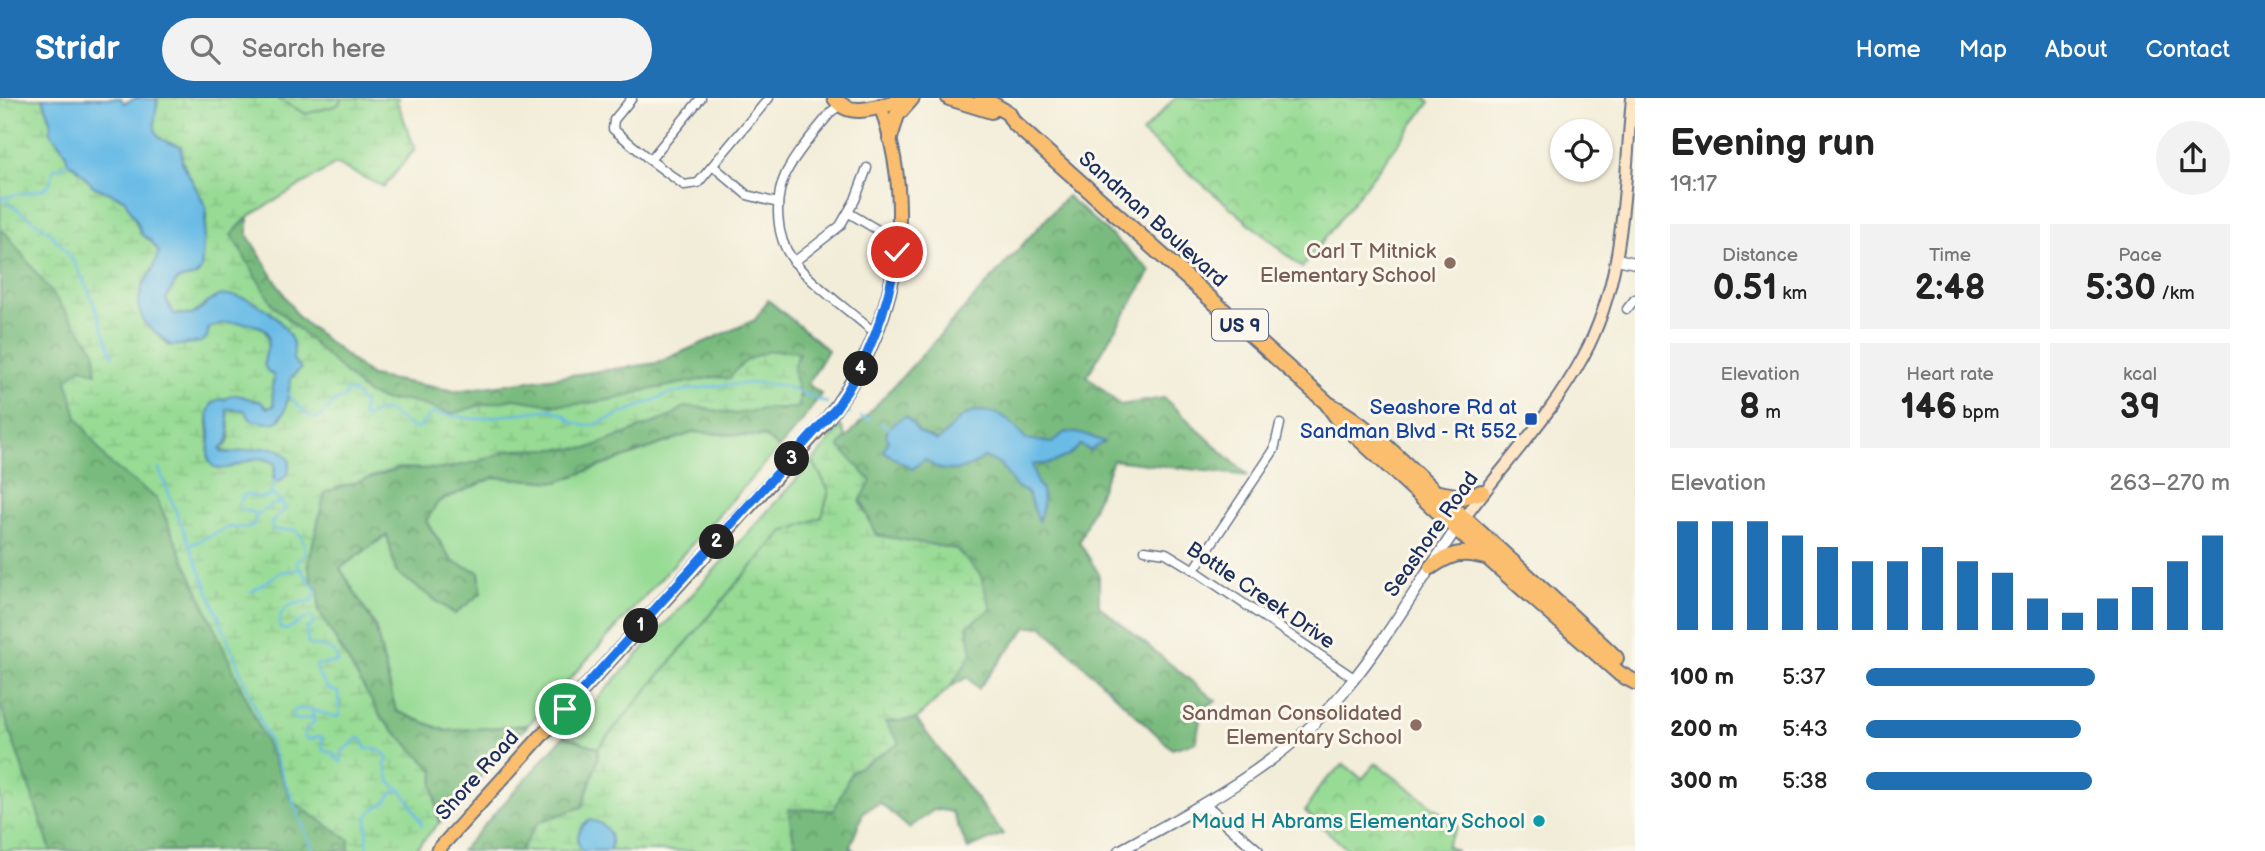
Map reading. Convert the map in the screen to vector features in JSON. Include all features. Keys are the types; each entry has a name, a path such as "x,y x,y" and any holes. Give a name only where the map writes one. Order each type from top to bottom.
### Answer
{"highway":[{"path":"837,101 854,111 880,100 912,98"},
{"path":"890,138 897,115 912,98"},
{"name":"Sandman Boulevard","path":"949,98 979,106 1014,122"},
{"name":"Sandman Boulevard","path":"982,98 1007,113 1326,402 1345,413 1434,491 1488,558 1620,674 1632,680"},
{"name":"Sandman Boulevard","path":"1326,402 1339,420 1460,524 1544,588 1626,668 1632,680"},
{"path":"1434,491 1458,497 1482,492"},
{"path":"1431,567 1445,557 1459,552 1488,558"}],"main road":[{"name":"Seashore Road","path":"1460,524 1568,383 1602,314 1617,259 1632,98"},
{"name":"Shore Road","path":"437,851 822,426 849,390 877,332 893,280 899,229 897,177 880,100"}],"street":[{"path":"632,98 614,120 613,129 684,185 698,183 769,98"},
{"path":"650,160 701,98"},
{"path":"837,101 792,163 784,179 778,203 785,247 794,262 877,332"},
{"path":"713,166 747,195 778,203"},
{"path":"794,262 840,226 849,213 867,168"},
{"path":"849,213 876,229"},
{"path":"1617,259 1635,263"},
{"path":"1627,309 1635,299"},
{"path":"1194,569 1274,450 1280,424"},
{"name":"Seashore Road","path":"1119,851 1205,804 1268,761 1319,718 1354,678 1460,524"},
{"name":"Bottle Creek Drive","path":"1145,550 1166,553 1194,569 1354,678"},
{"path":"1205,804 1258,851"}],"green space":[{"path":"0,98 43,98 69,164 75,166 93,186 127,202 141,234 151,241 160,254 149,276 161,337 169,346 205,339 209,328 224,323 252,323 265,332 269,344 265,361 274,376 274,406 267,408 260,402 235,395 213,403 208,417 209,456 214,464 221,467 265,460 275,464 273,478 276,481 290,461 221,451 230,436 226,410 244,410 280,420 285,410 291,378 301,368 293,360 293,342 283,327 204,305 192,315 174,314 166,299 175,282 193,277 203,242 206,213 202,199 186,170 180,146 163,140 156,132 156,98 276,98 306,114 338,105 342,98 399,98 397,101 415,149 384,187 336,164 248,217 231,235 273,305 366,393 386,401 406,400 452,414 514,399 553,405 583,404 715,377 730,379 743,364 760,354 780,350 799,353 794,370 799,392 798,408 770,408 735,414 684,407 669,417 589,448 509,450 477,462 440,469 399,468 325,492 308,564 312,583 319,591 318,610 382,719 434,771 433,785 439,823 414,851 349,851 349,840 292,801 157,499 107,461 77,417 67,379 81,367 96,373 95,350 6,233 0,231"},
{"path":"276,98 342,98 338,105 306,114"},
{"path":"1175,98 1426,98 1430,102 1302,268 1142,133"},
{"path":"1067,196 1151,271 1087,376 1120,405 1164,398 1248,476 1113,460 1079,542 1099,574 1099,606 1216,701 1202,709 1196,742 1172,749 1043,627 1027,627 978,689 968,677 950,687 972,654 955,549 876,535 839,446"},
{"path":"248,217 248,236 298,317 371,376 456,391 657,363 755,320 768,300 828,350 808,384 821,394 779,448 765,437 694,432 557,482 495,477 438,502 426,521 453,562 479,572 481,593 455,614 396,572 387,535 340,568 375,626 396,711 446,731 528,725 439,823 433,785 434,771 382,719 318,610 319,591 312,583 308,564 325,492 400,468 440,469 477,462 508,450 589,448 669,417 684,407 735,414 770,408 783,410 801,396 794,381 792,367 730,379 715,377 583,404 553,405 514,399 452,414 406,400 386,401 366,393 272,305 231,235"},
{"path":"0,231 6,233 96,351 96,374 107,461 157,499 292,800 349,840 349,851 51,851 0,703"},
{"path":"841,426 846,438 839,446 871,481 860,501 876,535 956,549 980,574 991,609 967,626 972,654 950,687 916,719 885,722 900,743 851,772 834,810 788,809 796,851 520,851 539,822 582,807 598,760 598,748 783,532 822,517 829,491 813,461"},
{"path":"694,432 765,437 779,448 528,725 446,731 395,711 375,626 340,568 387,535 481,593 479,573 453,562 425,520 438,502 495,477 557,482"},
{"path":"813,461 829,491 822,518 783,532 598,748 564,736"},
{"path":"0,703 51,851 0,851"},
{"path":"916,719 1003,834 968,849 952,812 935,809 909,828 880,803 864,811 850,847 854,851 796,851 788,809 834,810 851,772 899,743 885,722"},
{"path":"564,736 598,748 598,760 582,807 539,822 520,851 461,851"},
{"path":"1376,763 1458,826 1446,846 1457,851 1349,851 1305,811 1320,786 1344,764 1362,779"}],"water":[{"path":"43,98 121,98 124,103 136,98 157,99 156,132 167,142 181,146 182,162 206,207 201,270 196,276 177,280 166,299 174,314 192,315 219,296 229,295 252,301 273,316 289,334 294,350 293,360 301,368 291,378 285,410 277,422 251,420 244,410 227,409 229,436 220,449 221,452 268,448 284,453 290,461 288,473 280,482 274,480 275,464 267,460 252,460 224,469 213,466 208,455 208,415 211,406 218,399 237,395 260,401 267,408 274,406 274,376 264,363 268,335 256,325 224,323 209,328 207,337 201,342 172,346 144,323 138,305 143,284 152,271 159,252 151,241 141,234 124,199 93,186 75,166 68,163 65,151 50,132 51,120"},
{"path":"975,411 999,414 1026,439 1052,443 1065,432 1085,434 1104,442 1090,450 1080,445 1059,460 1032,464 1037,483 1042,489 1043,505 1039,521 1027,492 1016,487 1000,464 984,457 964,468 945,470 936,468 925,459 912,469 883,451 888,441 886,433 894,423 906,416 919,432 937,441 958,421"},
{"path":"590,820 601,824 608,831 610,851 581,851 579,834"}],"waterway":[{"path":"0,198 44,189 50,183 54,169 68,163"},
{"path":"0,198 49,232 72,259 95,306 113,356"},
{"path":"288,394 306,413 316,418 334,401 344,399 346,391 352,391 364,404 364,418 380,411 388,411 413,428 420,427 428,416 434,413 476,419 551,409 565,415 572,422 587,426 671,393 722,385 759,383 785,386 827,403"},
{"path":"844,411 850,413"},
{"path":"861,417 870,420"},
{"path":"880,423 891,429"},
{"path":"159,469 313,851"},
{"path":"275,481 271,493 286,508 271,523 273,530 296,530 300,535 305,555 297,559 297,564 316,590 312,601 293,604 284,610 279,621 280,628 286,630 310,616 314,623 306,630 308,644 330,650 338,662 317,665 316,671 328,689 338,692 340,715 337,717 312,710 314,722 304,737 309,740 318,736 323,738 323,750 333,753 341,762 343,751 358,738 362,739 366,749 379,750 386,756 388,759 385,765 390,782 400,789 371,811 367,819 367,851"},
{"path":"271,495 262,498 245,494 239,503 240,509 258,514 282,502"},
{"path":"190,545 229,527 253,526 258,514"},
{"path":"251,592 281,572 298,569"},
{"path":"312,710 297,709 292,717 298,720 314,717"},
{"path":"401,790 422,825"}],"place":[{"name":"Carl T Mitnick Elementary School","path":"1450,263"},
{"name":"Seashore Rd at Sandman Blvd - Rt 552","path":"1531,419"},
{"name":"Sandman Consolidated Elementary School","path":"1416,725"},
{"name":"Maud H Abrams Elementary School","path":"1539,821"}],"route":[{"path":"565,709 836,408 849,390 870,350 886,307 897,252"}]}
